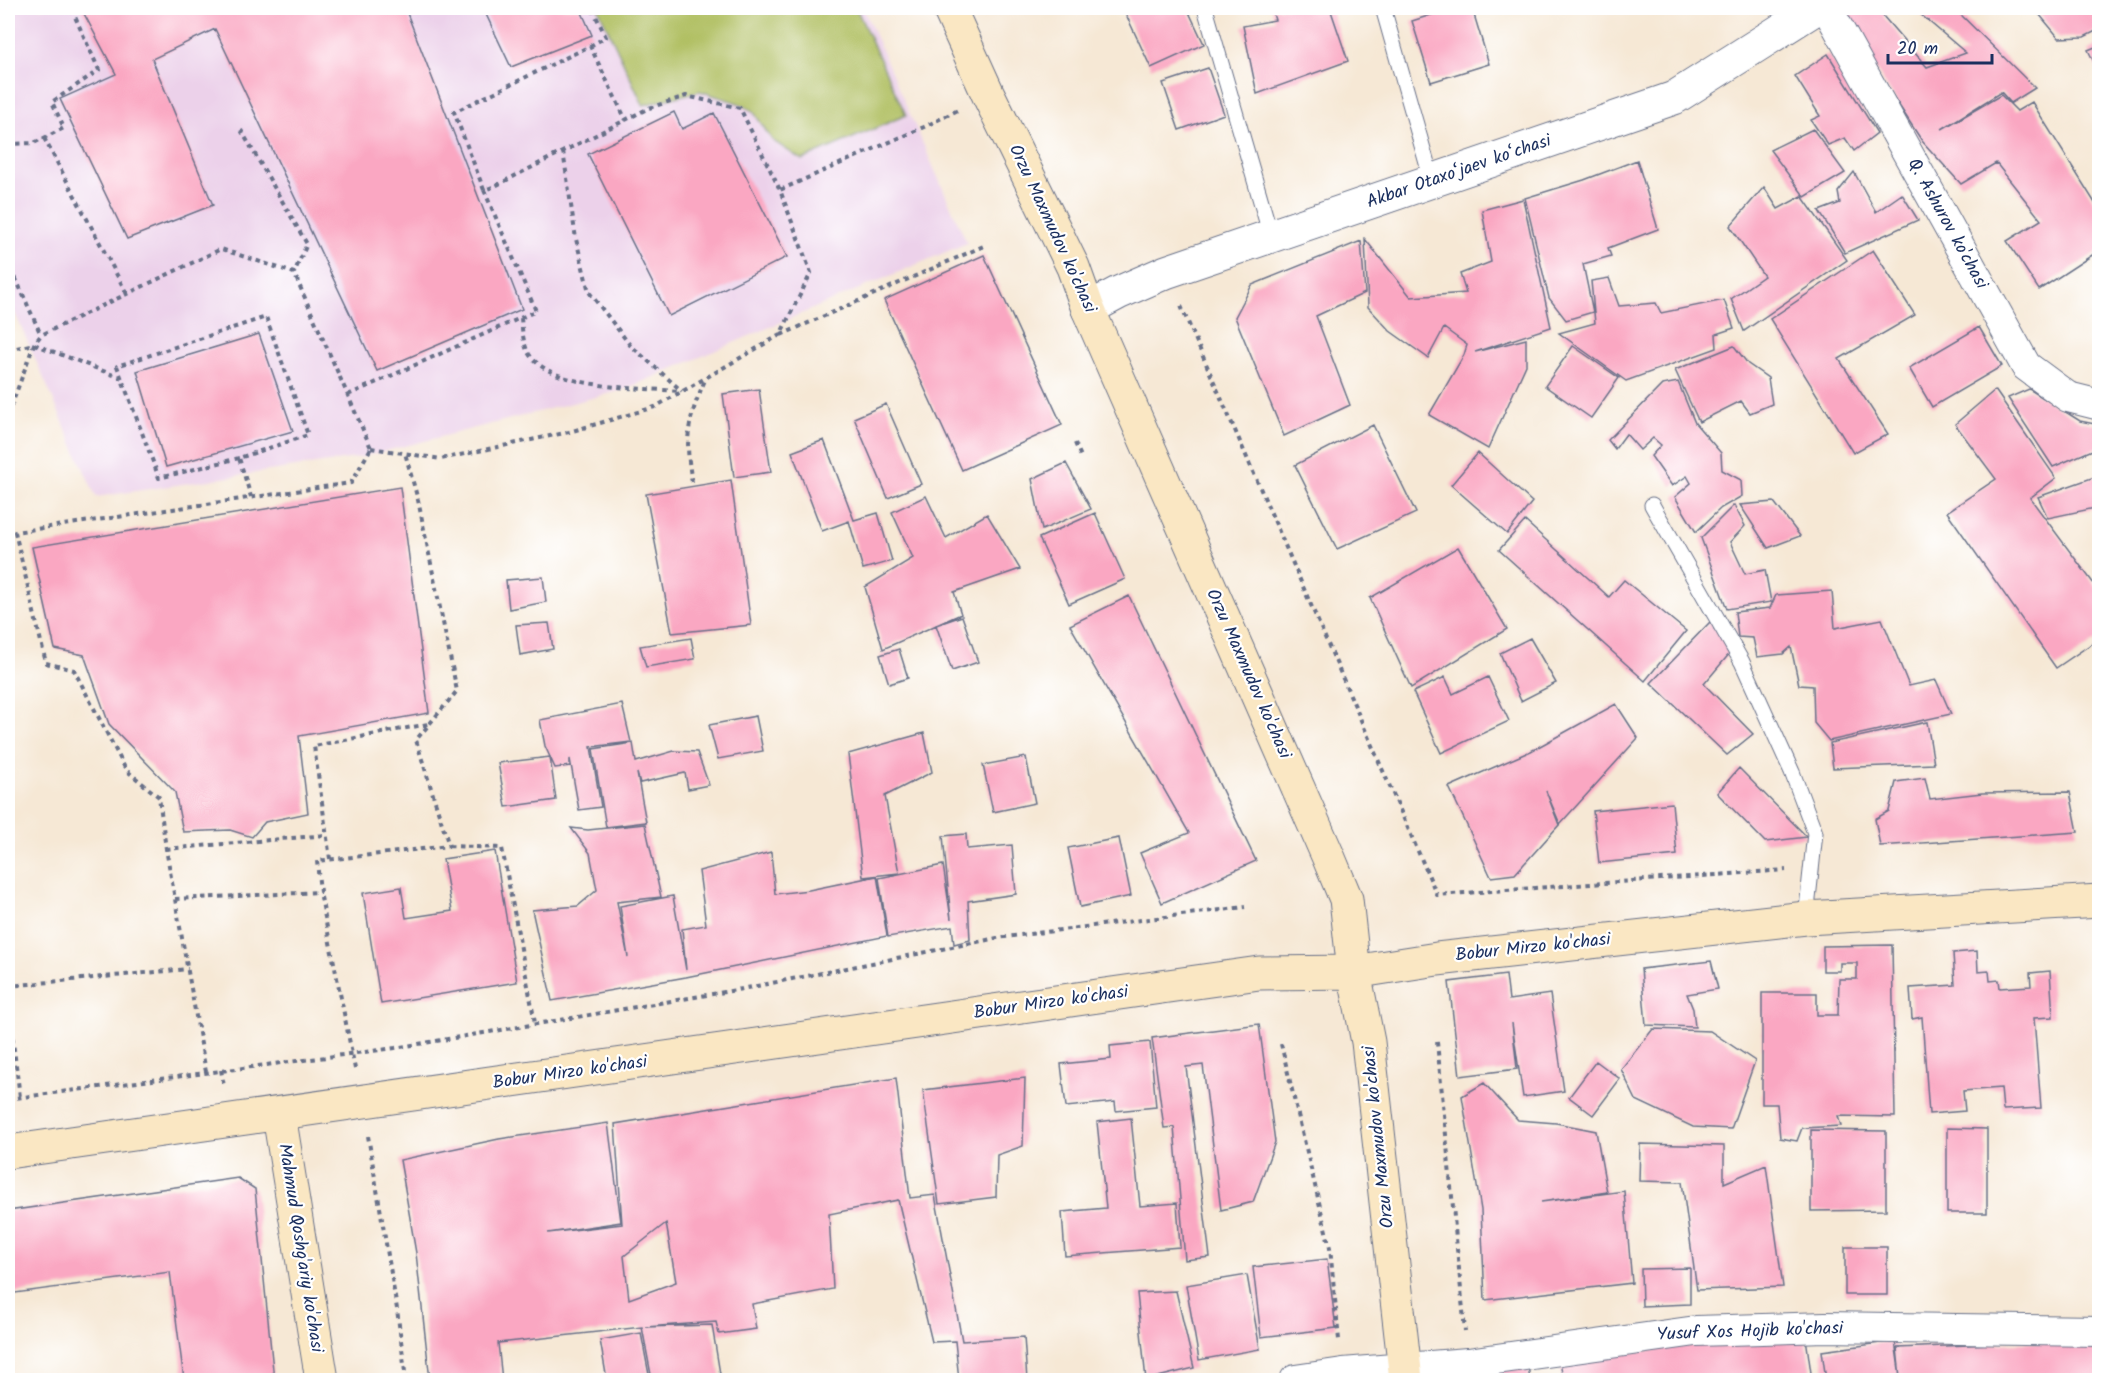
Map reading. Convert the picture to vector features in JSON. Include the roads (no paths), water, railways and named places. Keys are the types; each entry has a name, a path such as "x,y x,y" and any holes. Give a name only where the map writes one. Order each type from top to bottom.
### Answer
{"main road":[{"name":"Orzu Maxmudov ko'chasi","path":"949,8 988,94 1073,267 1088,309 1346,899 1354,972 1368,1042 1405,1374"},
{"name":"Bobur Mirzo ko'chasi","path":"8,1152 1259,973 1354,972 1437,959 1806,918 2100,900"},
{"name":"Mahmud Qoshg'ariy ko'chasi","path":"279,1115 322,1380"}],"street":[{"name":"Akbar Otaxo‘jaev ko‘chasi","path":"1088,309 1166,272 1674,98 1816,8"},
{"name":"Q. Ashurov ko'chasi","path":"1827,8 2026,366 2068,397 2100,405"},
{"name":"Yusuf Xos Hojib ko'chasi","path":"1295,1380 1343,1373 1405,1374 1468,1362 1697,1334 1826,1328 2100,1331"}],"lane":[{"path":"1205,8 1271,236"},
{"path":"1383,8 1432,181"},
{"path":"1652,505 1742,662 1792,772 1815,833 1806,918"}]}
